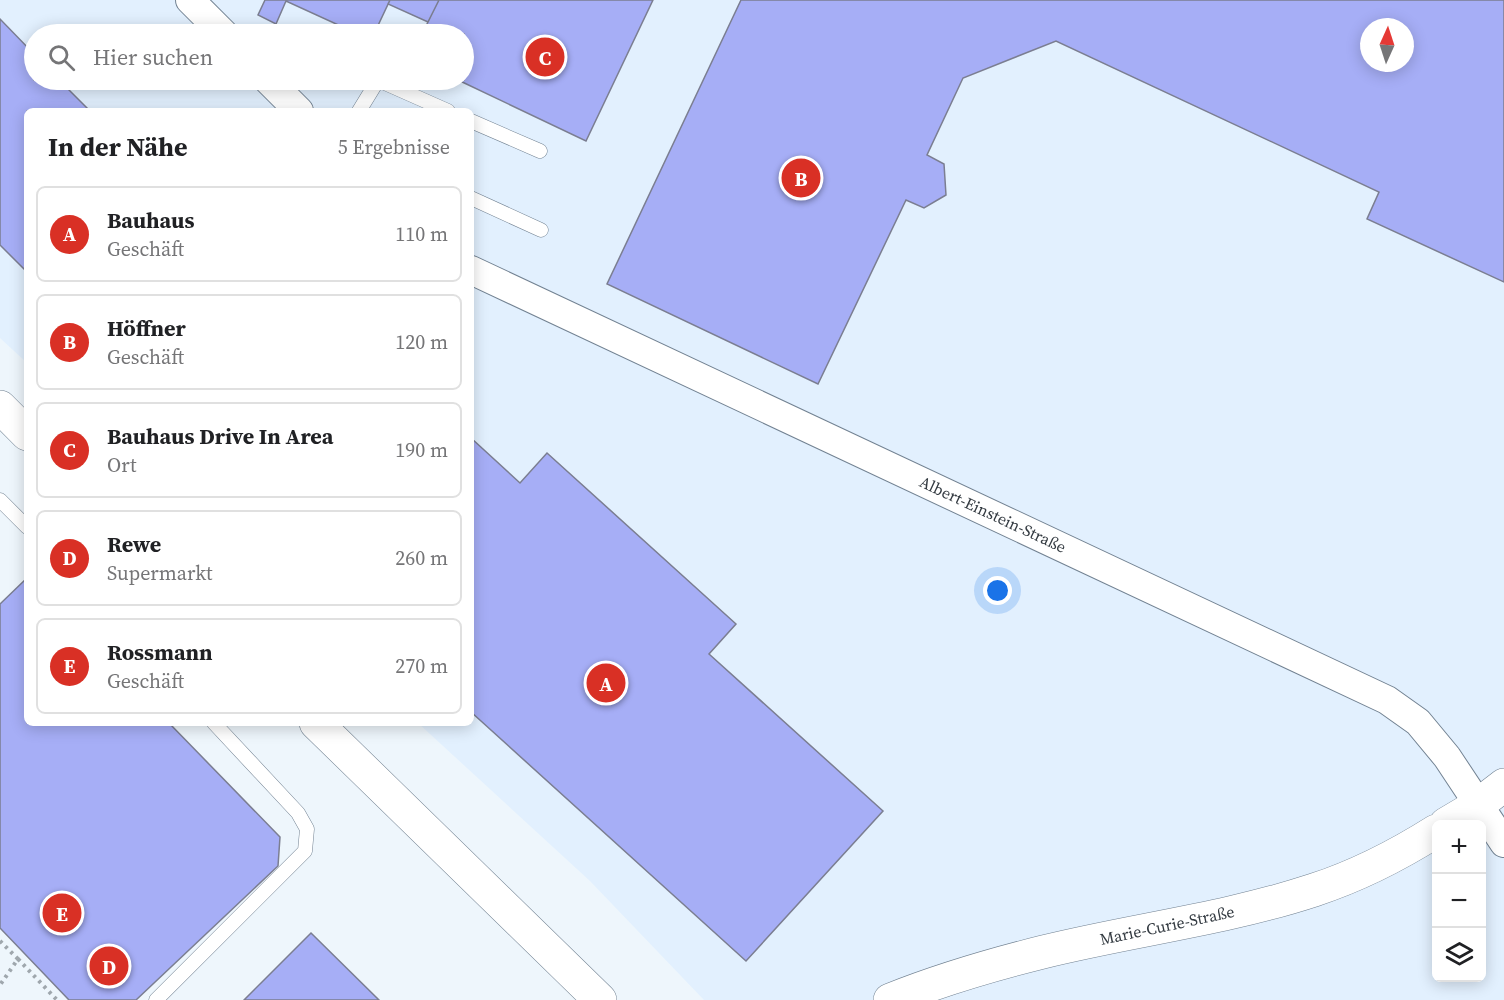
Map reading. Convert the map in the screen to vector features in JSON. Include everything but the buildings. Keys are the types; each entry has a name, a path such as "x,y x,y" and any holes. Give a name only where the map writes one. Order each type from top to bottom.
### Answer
{"main road":[{"path":"0,407 24,431"},
{"path":"319,726 600,1000"},
{"path":"1454,820 1504,785"},
{"name":"Marie-Curie-Straße","path":"891,1000 933,983 1043,952 1222,914 1314,890 1388,860 1432,834"}],"street":[{"path":"190,0 214,24"},
{"path":"278,90 296,108"},
{"name":"Albert-Einstein-Straße","path":"474,271 1387,700 1418,722 1447,757 1478,805"},
{"path":"1478,805 1504,843"}],"lane":[{"path":"361,108 372,90"},
{"path":"401,90 441,108"},
{"path":"474,122 540,151"},
{"path":"474,199 541,230"},
{"path":"0,500 24,523"},
{"path":"156,1000 305,851 307,830 298,813 217,726"}],"path":[{"path":"0,941 57,1000"},
{"path":"0,985 18,959"}],"shaded area":[{"path":"0,0 1504,0 1504,1000 704,1000 590,881 421,726 474,726 474,108 24,108 24,360 0,338"}],"place":[{"name":"Bauhaus Drive In Area","path":"545,57"},
{"name":"Höffner","path":"801,178"},
{"name":"Bauhaus","path":"606,683"},
{"name":"Rossmann","path":"62,913"},
{"name":"Rewe","path":"109,966"}]}
